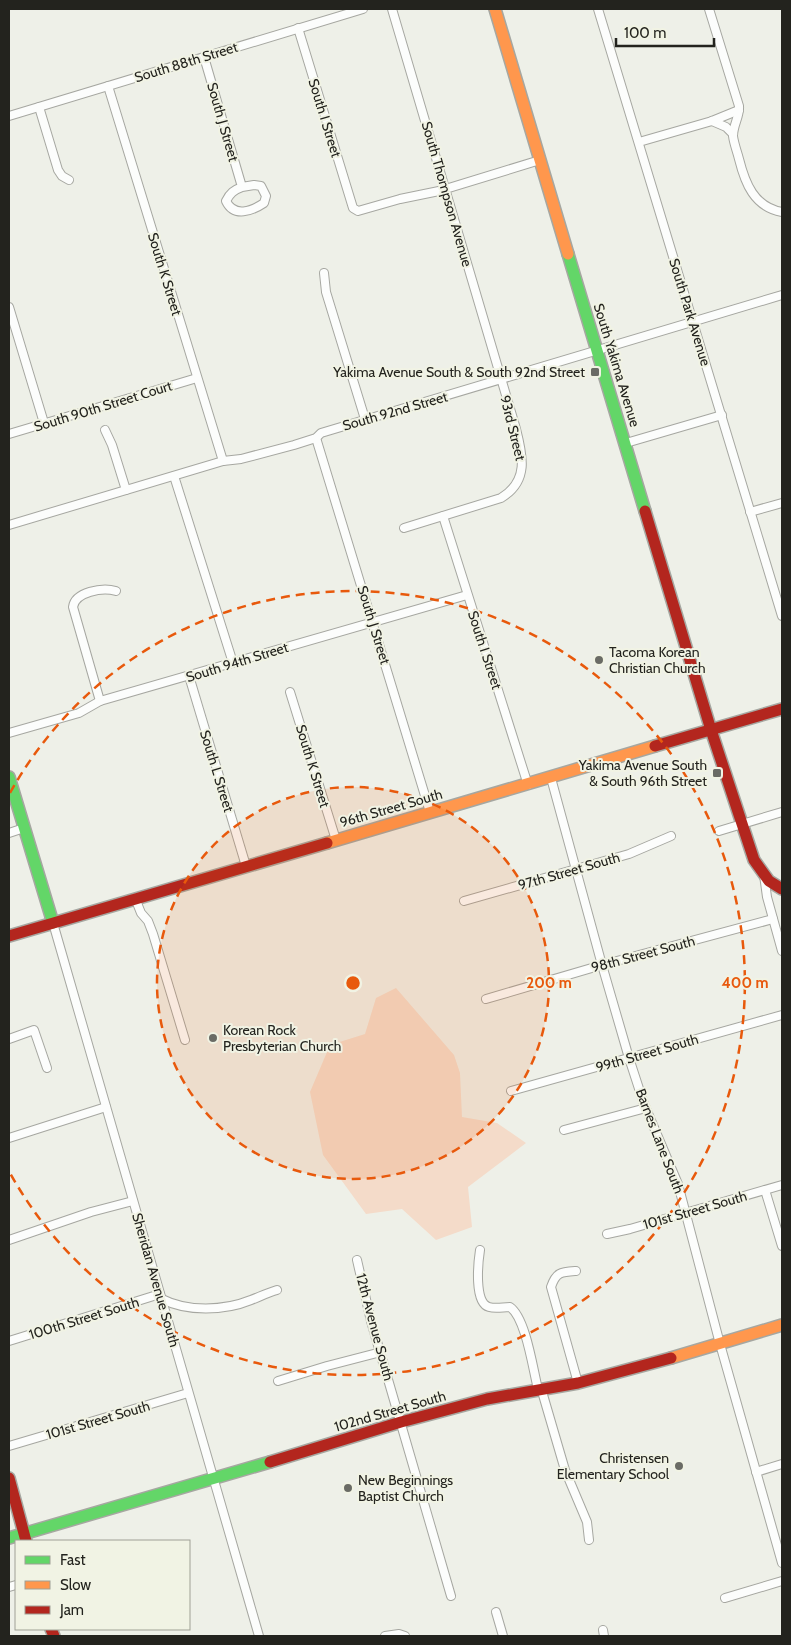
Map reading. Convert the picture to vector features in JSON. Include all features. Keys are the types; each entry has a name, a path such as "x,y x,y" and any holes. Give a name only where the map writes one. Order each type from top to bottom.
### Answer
{"main road":[{"name":"South Yakima Avenue","path":"494,9 711,730 754,860 764,875"},
{"name":"96th Street South","path":"9,936 782,709"},
{"path":"9,777 53,923"},
{"path":"764,875 769,881 782,889"},
{"name":"102nd Street South","path":"9,1538 25,1537 401,1422 487,1398 578,1383 782,1325"},
{"path":"9,1478 25,1537"}],"street":[{"name":"South 88th Street","path":"9,116 363,9"},
{"name":"South Thompson Avenue","path":"392,9 501,379"},
{"name":"South Park Avenue","path":"598,9 782,616"},
{"path":"709,9 736,94 739,110 733,134 742,173 750,190 757,199 782,212"},
{"name":"South I Street","path":"298,28 353,208 358,211 445,188"},
{"name":"South J Street","path":"204,56 242,187"},
{"name":"South K Street","path":"108,86 223,461"},
{"path":"39,107 58,170 62,176 70,180"},
{"path":"639,142 739,110"},
{"path":"712,120 726,127 733,134"},
{"path":"445,188 540,160"},
{"path":"260,186 266,196 264,203 257,208 245,211 235,211 229,208 226,201 230,194 242,187 260,186"},
{"path":"324,273 326,292 365,419"},
{"name":"South 92nd Street","path":"9,525 223,461 241,459 316,438 321,432 782,295"},
{"path":"9,307 11,320 44,423"},
{"name":"South 90th Street Court","path":"9,434 197,378"},
{"name":"93rd Street","path":"404,528 501,498 513,487 521,473 523,459 501,379"},
{"path":"626,443 722,414"},
{"path":"105,430 112,445 126,490"},
{"name":"South J Street","path":"316,438 430,812"},
{"path":"174,476 233,663"},
{"path":"750,512 782,503"},
{"name":"South I Street","path":"443,516 528,785"},
{"path":"100,701 74,614 74,602 80,596 98,590 116,590"},
{"name":"South 94th Street","path":"9,733 80,713 100,701 467,595"},
{"name":"South L Street","path":"189,676 246,866"},
{"name":"South K Street","path":"290,692 336,840"},
{"name":"Barnes Lane South","path":"551,778 629,1058 646,1108 674,1173 686,1213 720,1344 782,1564"},
{"path":"719,832 782,812"},
{"path":"9,833 24,828"},
{"name":"97th Street South","path":"464,901 629,854 671,836"},
{"path":"764,875 766,891 782,952"},
{"path":"135,898 141,913 148,921 154,934 185,1040"},
{"name":"98th Street South","path":"486,999 773,919"},
{"name":"Sheridan Avenue South","path":"53,923 259,1636"},
{"name":"99th Street South","path":"511,1091 782,1015"},
{"path":"9,1038 34,1030 47,1068"},
{"path":"9,1138 106,1107"},
{"path":"564,1130 646,1108"},
{"name":"101st Street South","path":"607,1234 782,1185"},
{"path":"765,1190 782,1246"},
{"path":"9,1240 91,1212 134,1201"},
{"path":"480,1250 478,1276 482,1300 489,1307 510,1307 524,1330 565,1470 587,1522 589,1540"},
{"name":"12th Avenue South","path":"357,1260 381,1352 451,1596"},
{"path":"576,1271 560,1273 554,1277 551,1287 578,1383"},
{"path":"161,1297 174,1306 215,1308 251,1300 277,1290"},
{"name":"100th Street South","path":"9,1341 161,1297"},
{"path":"278,1381 381,1352"},
{"name":"101st Street South","path":"9,1446 188,1393"},
{"path":"756,1472 782,1464"},
{"path":"726,1598 782,1581"},
{"path":"496,1612 503,1636"},
{"path":"385,1636 403,1635"}],"shaded area":[{"path":"396,988 454,1055 460,1073 462,1117 497,1123 526,1143 468,1187 472,1227 436,1240 402,1209 366,1214 323,1155 310,1092 330,1045 365,1034 376,998"}],"traffic: fast":[{"path":"568,254 645,511"},
{"path":"9,777 53,923"},
{"path":"9,1538 270,1462"}],"traffic: slow":[{"path":"495,9 568,254"},
{"path":"327,843 655,746"},
{"path":"671,1358 782,1325"}],"traffic: jam":[{"path":"645,511 711,730 754,860 769,881 782,889"},
{"path":"655,746 782,709"},
{"path":"9,936 327,843"},
{"path":"270,1462 401,1422 487,1399 578,1383 671,1358"},
{"path":"9,1478 26,1540"},
{"path":"51,1630 54,1636"}],"place":[{"name":"Yakima Avenue South & South 92nd Street","path":"595,372"},
{"name":"Tacoma Korean Christian Church","path":"599,660"},
{"name":"Yakima Avenue South & South 96th Street","path":"717,773"},
{"name":"Korean Rock Presbyterian Church","path":"213,1038"},
{"name":"Christensen Elementary School","path":"679,1466"},
{"name":"New Beginnings Baptist Church","path":"348,1488"}]}
